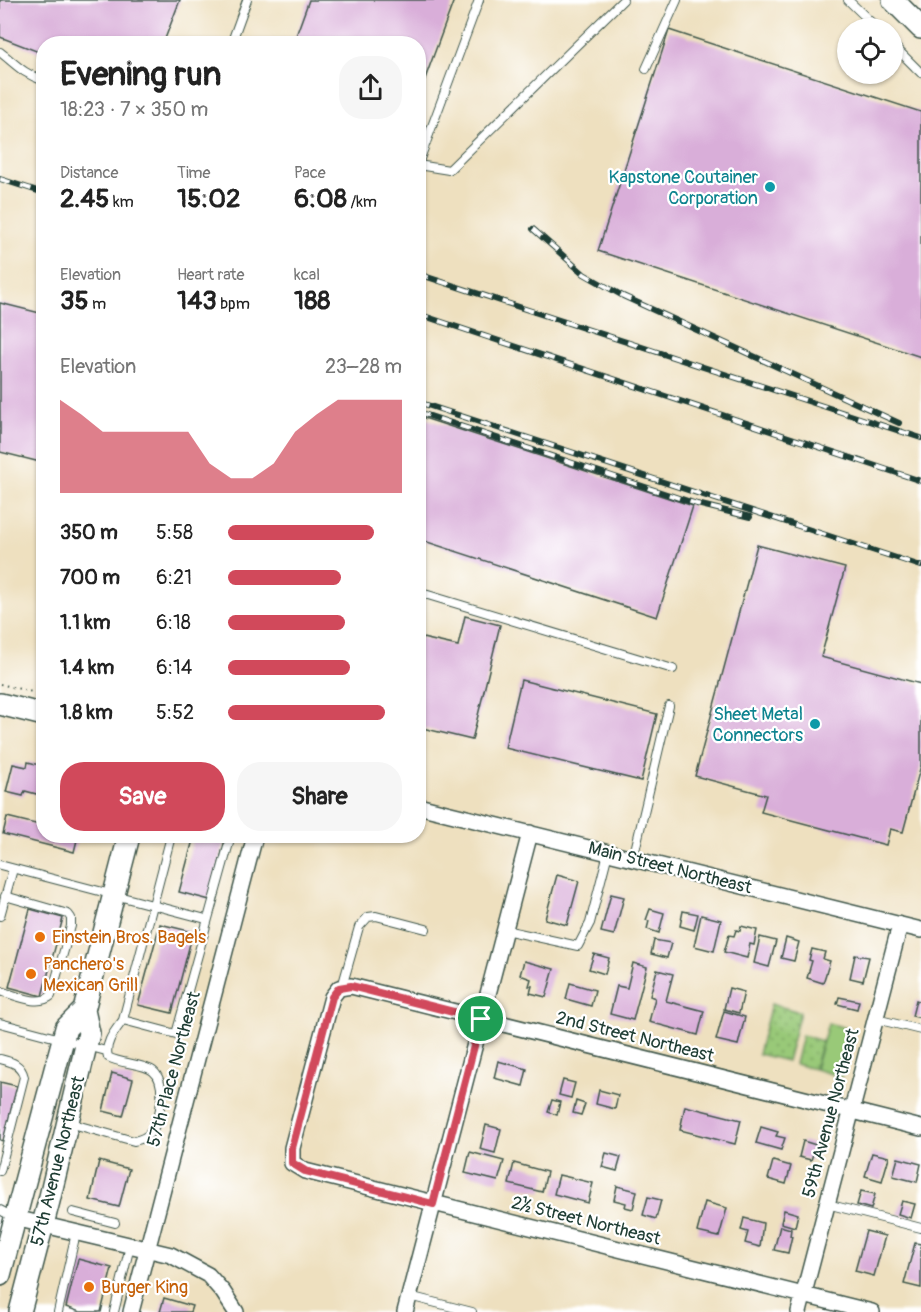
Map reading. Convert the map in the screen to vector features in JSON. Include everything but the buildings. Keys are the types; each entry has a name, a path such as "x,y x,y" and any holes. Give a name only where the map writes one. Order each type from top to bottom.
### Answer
{"street":[{"path":"893,0 921,28"},
{"path":"0,704 36,713"},
{"name":"Main Street Northeast","path":"426,808 921,930"},
{"path":"405,1312 530,833"},
{"name":"57th Avenue Northeast","path":"20,1312 68,1123 88,1033 84,1011 127,843"},
{"name":"57th Place Northeast","path":"131,1312 253,843"},
{"name":"59th Avenue Northeast","path":"799,1312 900,925"},
{"name":"2nd Street Northeast","path":"340,987 351,986 921,1128"},
{"name":"2½ Street Northeast","path":"340,987 332,997 292,1148 292,1163 305,1171 872,1312"},
{"name":"57th Avenue Northeast","path":"0,1275 8,1214 66,1028 84,1011"},
{"path":"8,1214 42,1225 171,1256 208,1275 236,1312"}],"lane":[{"path":"234,36 247,0"},
{"path":"426,143 479,0"},
{"path":"426,166 448,170 623,0"},
{"path":"646,69 677,0"},
{"path":"848,0 867,18"},
{"path":"0,52 17,68 36,78"},
{"path":"903,55 921,73"},
{"path":"426,594 673,669"},
{"path":"633,859 669,706"},
{"path":"68,1123 134,1141 147,1136 154,1126 162,1094 158,1078 152,1070 114,1061 108,1057 106,1052 112,1035 123,1020 169,843"},
{"path":"123,1020 176,1034 206,919 211,912 229,843"},
{"path":"505,930 578,946 590,922 608,852"},
{"path":"0,866 206,919"},
{"path":"0,916 13,869"},
{"path":"0,991 46,1001 51,996 71,926 71,918 68,914 5,896"},
{"path":"340,987 362,921 376,916 426,929"},
{"path":"876,1019 921,1030"},
{"path":"0,1023 106,1052"},
{"path":"0,1059 21,1067 24,1077 0,1172"},
{"path":"827,1204 921,1228"},
{"path":"73,1212 115,1223"},
{"path":"58,1312 76,1233"},
{"path":"114,1312 130,1246"},
{"path":"409,1296 472,1312"}],"path":[{"path":"0,684 36,693"}],"green space":[{"path":"771,1004 800,1012 787,1061 758,1054"},
{"path":"828,1023 854,1030 841,1077 815,1069"},
{"path":"802,1035 822,1041 814,1069 795,1064"}],"railway":[{"path":"0,179 36,190"},
{"path":"533,229 584,274 623,296 899,423"},
{"path":"426,277 921,438"},
{"path":"426,317 921,481"},
{"path":"426,405 921,566"},
{"path":"426,415 697,504 750,517"}],"place":[{"name":"Kapstone Coutainer Corporation","path":"770,187"},
{"name":"Sheet Metal Connectors","path":"815,724"},
{"name":"Einstein Bros. Bagels","path":"40,937"},
{"name":"Panchero's Mexican Grill","path":"31,974"},
{"name":"Burger King","path":"89,1287"}],"route":[{"path":"351,986 481,1019 433,1204 305,1171 292,1163 292,1148 332,997 339,988 351,986"}]}
